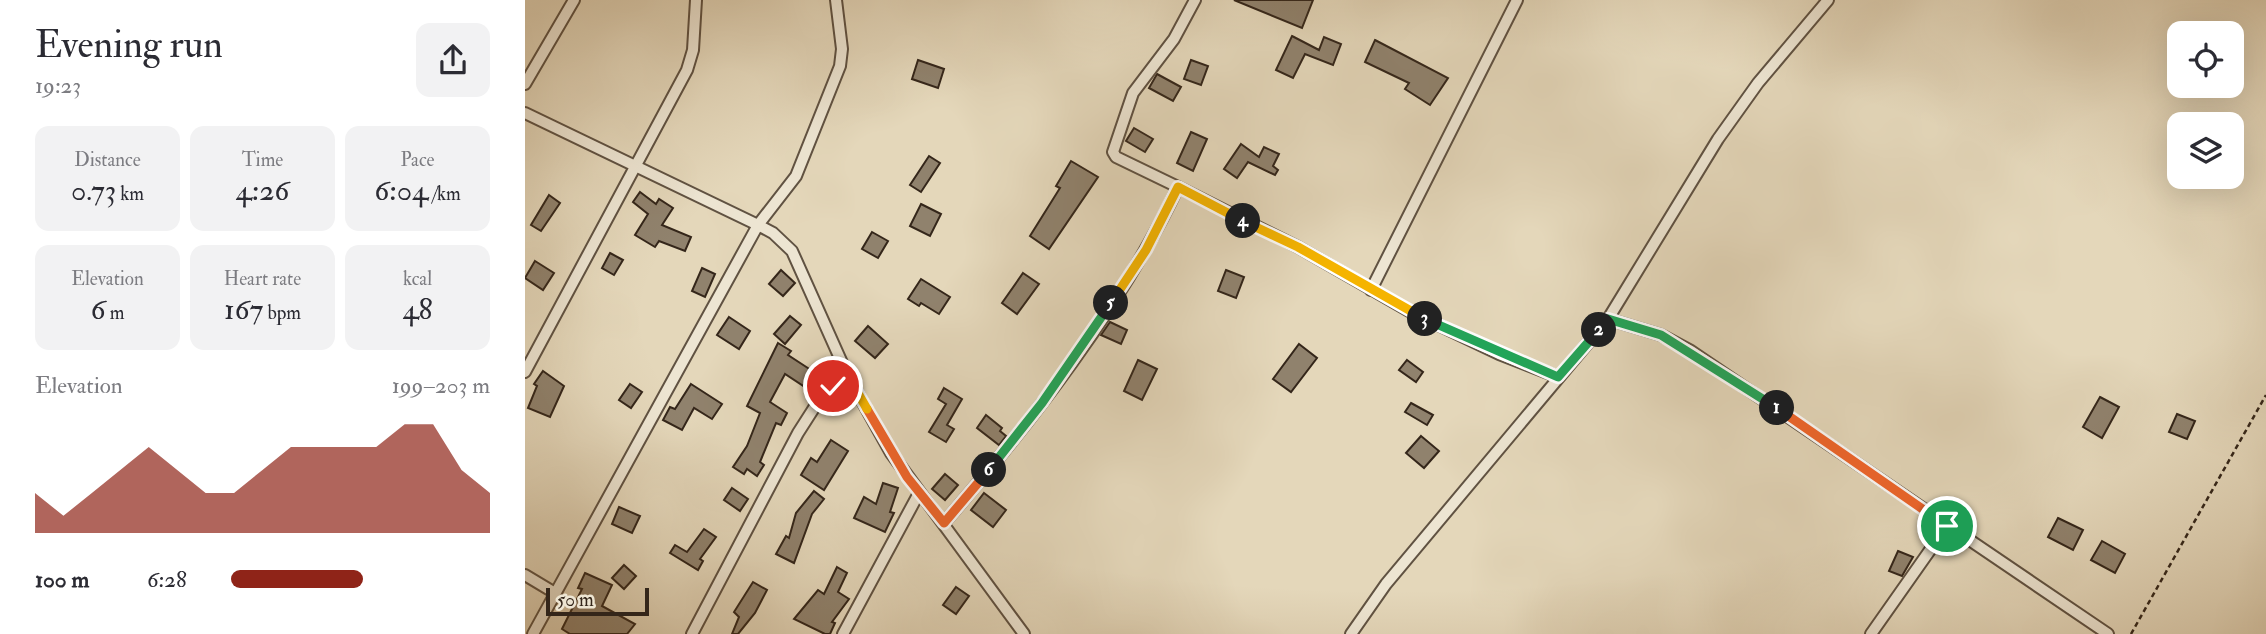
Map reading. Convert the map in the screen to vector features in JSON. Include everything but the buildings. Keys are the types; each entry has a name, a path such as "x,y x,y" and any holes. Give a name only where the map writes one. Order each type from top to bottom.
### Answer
{"street":[{"path":"525,84 574,0"},
{"path":"525,372 692,59 696,0"},
{"path":"533,634 758,225 796,176 840,66 842,49 836,0"},
{"path":"1195,0 1174,39 1133,93 1113,152 1116,157 1298,247 1371,290 1499,354 1558,377"},
{"path":"1371,290 1517,0"},
{"path":"1351,634 1386,584 1608,319 1718,139 1758,83 1828,0"},
{"path":"525,113 758,225 773,233 792,251 847,374 891,453 944,523 1019,632"},
{"path":"944,523 1042,403 1146,250 1178,187"},
{"path":"1608,319 1661,335 1691,351 2108,634"},
{"path":"692,634 798,433 814,408 847,374"},
{"path":"843,634 919,493"},
{"path":"1871,634 1947,526"},
{"path":"525,575 555,593"}],"path":[{"path":"2131,634 2266,395"}],"route":[{"path":"833,386 847,374 891,453 944,523 1042,403 1146,250 1178,187 1298,247 1409,311 1499,354 1558,377 1608,319 1661,335 1691,351 1826,440 1947,526"}]}
